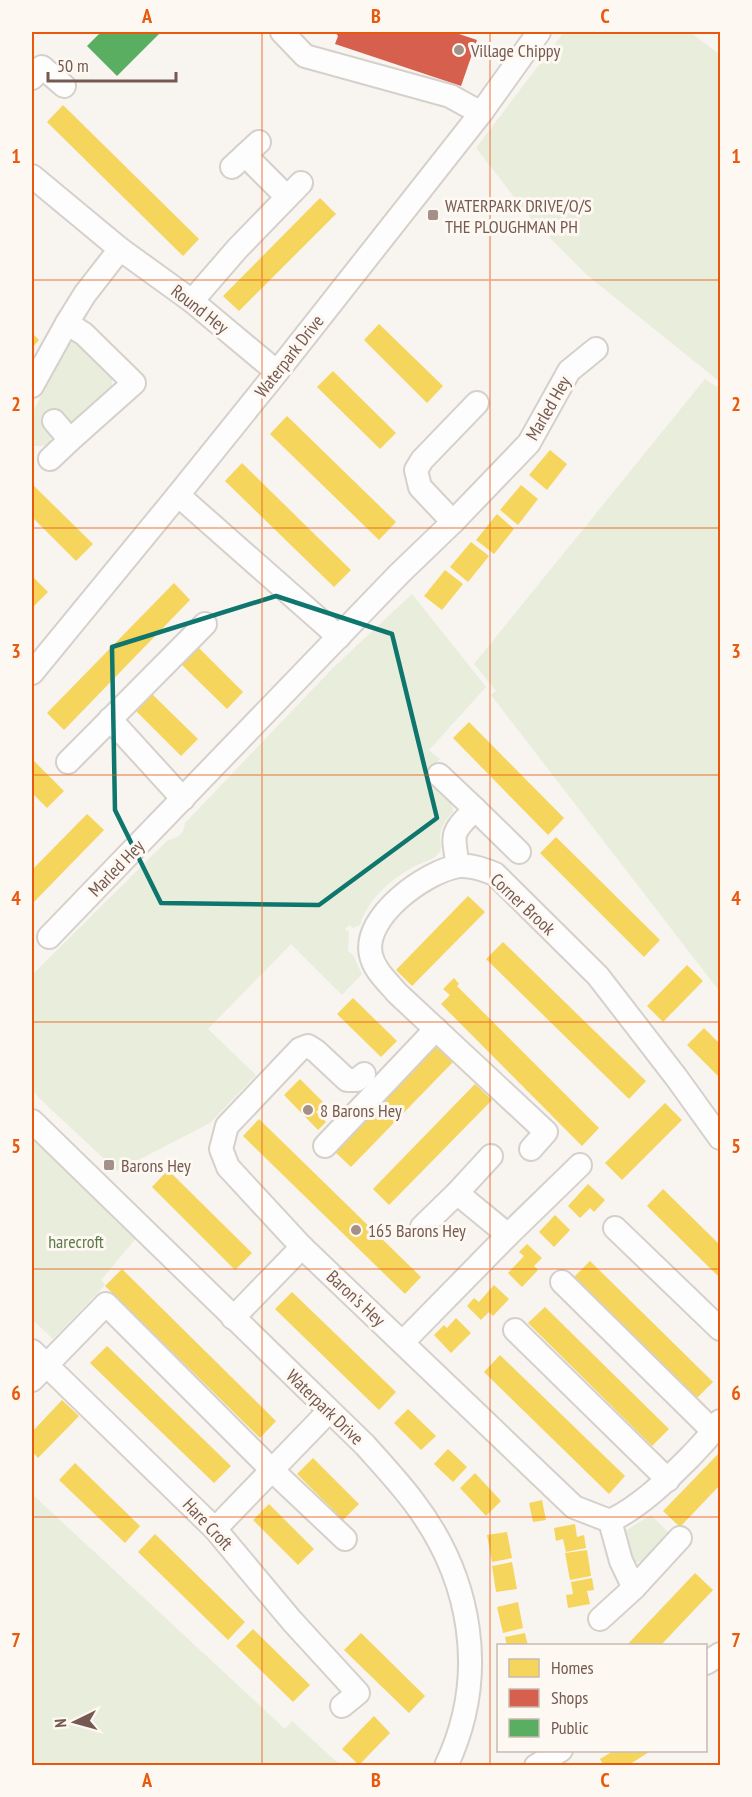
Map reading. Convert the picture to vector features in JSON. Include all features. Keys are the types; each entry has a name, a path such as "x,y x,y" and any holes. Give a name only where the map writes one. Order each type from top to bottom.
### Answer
{"street":[{"path":"282,32 305,56 450,96 481,113"},
{"name":"Waterpark Drive","path":"32,674 277,372 481,113 539,32"},
{"path":"32,78 42,67 64,86"},
{"path":"192,301 237,249 294,190 245,155"},
{"name":"Round Hey","path":"32,176 120,249 192,301 277,372"},
{"path":"32,386 85,294 120,249"},
{"path":"50,459 134,382 84,334 67,323"},
{"name":"Marled Hey","path":"49,936 529,443 569,371 597,349"},
{"path":"453,522 420,487 416,470 422,460 477,403"},
{"path":"54,421 70,440"},
{"path":"178,495 339,638"},
{"path":"68,762 205,624"},
{"path":"110,719 183,799"},
{"path":"440,775 519,852"},
{"path":"475,809 456,830 454,842 458,866 436,873 399,897 382,915 370,944 370,955 376,969 397,993 546,1132 531,1149"},
{"name":"Corner Brook","path":"458,866 477,867 495,874 598,976 720,1138"},
{"path":"325,1146 365,1083 436,1029"},
{"name":"Baron's Hey","path":"365,1083 347,1080 308,1046 300,1049 228,1126 221,1149 228,1167 302,1247 574,1507 610,1521"},
{"name":"Waterpark Drive","path":"32,1121 365,1445 414,1502 434,1533 458,1583 464,1604 471,1651 470,1676 462,1722 446,1766"},
{"path":"422,1227 491,1156"},
{"path":"403,1342 580,1165"},
{"path":"457,1193 508,1235"},
{"path":"615,1228 720,1329"},
{"path":"233,1318 302,1247"},
{"path":"562,1282 717,1427 668,1479 627,1513 610,1521 621,1561 634,1587"},
{"path":"36,1365 106,1304 273,1471 345,1539"},
{"path":"515,1330 668,1479"},
{"name":"Hare Croft","path":"36,1365 215,1529 292,1621 358,1693 342,1706"},
{"path":"215,1529 329,1411"},
{"path":"600,1619 680,1538"},
{"path":"707,1662 720,1654"},
{"path":"536,1766 558,1752"}],"highlighted area":[{"path":"276,596 392,634 437,818 319,905 161,903 115,810 112,647"}],"green space":[{"path":"564,32 690,32 720,55 720,382 587,275 533,221 476,148"},
{"path":"76,342 112,377 112,389 73,424 51,432 49,444 33,446 32,414 68,343"},
{"path":"705,379 717,387 720,384 720,992 491,695 496,691 474,664"},
{"path":"412,594 486,687 429,750 440,759 423,778 452,805 453,812 441,829 440,852 434,858 408,870 382,889 369,906 360,925 353,928 349,925 345,929 349,932 348,951 355,958 362,974 342,995 291,944 208,1029 256,1075 210,1123 117,1171 32,1089 32,975 168,840 180,835 185,823 333,668"},
{"name":"harecroft","path":"32,1133 137,1237 101,1280 105,1285 53,1339 32,1319"},
{"path":"32,1494 285,1729 292,1721 340,1765 32,1765"},
{"path":"651,1515 671,1535 649,1557 632,1562 624,1537 625,1531"}],"building: Homes":[{"path":"63,105 199,239 183,256 47,122"},
{"path":"320,198 336,214 239,311 223,296"},
{"path":"379,324 443,386 427,403 364,340"},
{"path":"32,333 39,340 32,348"},
{"path":"333,371 396,433 380,449 317,387"},
{"path":"287,416 396,522 379,540 270,434"},
{"path":"550,450 567,464 547,490 529,475"},
{"path":"242,463 351,570 334,587 225,481"},
{"path":"32,484 93,544 76,561 32,517"},
{"path":"521,485 538,499 518,525 500,510"},
{"path":"497,514 514,529 494,554 476,540"},
{"path":"471,542 489,556 468,582 450,567"},
{"path":"445,570 463,584 442,610 424,596"},
{"path":"32,576 48,592 32,608"},
{"path":"174,583 190,600 64,730 47,713"},
{"path":"198,647 243,692 227,709 181,664"},
{"path":"152,694 198,739 181,756 136,711"},
{"path":"469,722 564,818 548,835 453,738"},
{"path":"32,759 64,791 47,808 32,793"},
{"path":"87,814 104,830 32,904 32,870"},
{"path":"556,837 660,940 644,957 540,853"},
{"path":"468,896 485,912 412,986 396,970"},
{"path":"503,942 646,1081 629,1099 486,959"},
{"path":"687,965 703,981 663,1022 647,1006"},
{"path":"454,978 459,984 457,986 599,1128 582,1146 441,1004 450,995 443,989"},
{"path":"353,998 397,1041 381,1057 337,1014"},
{"path":"704,1028 720,1044 720,1078 687,1045"},
{"path":"437,1046 453,1062 351,1167 334,1151"},
{"path":"300,1079 325,1104 316,1112 326,1122 318,1130 284,1095"},
{"path":"475,1084 492,1100 389,1205 373,1189"},
{"path":"665,1103 682,1120 622,1180 605,1163"},
{"path":"259,1119 421,1277 405,1294 243,1136"},
{"path":"168,1170 252,1253 235,1270 152,1187"},
{"path":"588,1184 605,1200 594,1212 590,1208 580,1218 568,1206"},
{"path":"663,1189 720,1245 720,1278 647,1206"},
{"path":"555,1215 570,1230 554,1247 539,1232"},
{"path":"527,1244 542,1258 534,1266 538,1270 522,1287 508,1273 524,1256 519,1252"},
{"path":"590,1261 713,1382 697,1398 574,1277"},
{"path":"122,1269 276,1421 260,1438 105,1286"},
{"path":"494,1285 509,1299 493,1316 489,1312 481,1320 467,1306 474,1298 479,1302"},
{"path":"292,1292 396,1392 379,1410 275,1309"},
{"path":"545,1307 669,1429 652,1446 528,1323"},
{"path":"456,1318 471,1333 451,1353 434,1335 444,1325 447,1328"},
{"path":"107,1346 231,1466 214,1483 90,1363"},
{"path":"500,1355 625,1476 609,1494 484,1372"},
{"path":"62,1400 79,1416 38,1458 32,1451 32,1432"},
{"path":"408,1409 436,1436 421,1450 394,1423"},
{"path":"448,1449 467,1467 453,1482 434,1464"},
{"path":"720,1452 720,1485 680,1527 663,1511"},
{"path":"313,1458 359,1504 343,1520 297,1474"},
{"path":"75,1463 140,1526 125,1543 59,1480"},
{"path":"475,1473 501,1501 486,1516 460,1488"},
{"path":"542,1500 546,1520 533,1522 529,1503"},
{"path":"269,1504 314,1549 298,1565 253,1520"},
{"path":"575,1524 577,1537 584,1535 586,1548 566,1552 563,1539 556,1541 554,1528"},
{"path":"507,1532 512,1558 492,1562 487,1535"},
{"path":"155,1534 245,1622 228,1640 138,1552"},
{"path":"587,1550 591,1576 570,1580 565,1553"},
{"path":"512,1562 517,1589 496,1592 492,1566"},
{"path":"695,1573 713,1590 662,1644 628,1644"},
{"path":"592,1578 594,1590 587,1591 590,1604 568,1608 566,1595 573,1594 571,1582"},
{"path":"518,1602 523,1628 503,1633 497,1607"},
{"path":"253,1629 310,1685 293,1702 236,1646"},
{"path":"361,1633 425,1696 409,1713 344,1650"},
{"path":"525,1633 528,1644 507,1644 505,1637"},
{"path":"374,1716 390,1733 359,1765 342,1749"},
{"path":"612,1752 649,1752 627,1766 604,1766 600,1759"}],"building: Shops":[{"path":"335,32 453,32 477,40 461,86 335,44 338,36"}],"building: Public":[{"path":"101,32 161,32 117,76 87,46"}],"place":[{"name":"Village Chippy","path":"459,50"},
{"name":"WATERPARK DRIVE/O/S THE PLOUGHMAN PH","path":"433,215"},
{"name":"8 Barons Hey","path":"308,1110"},
{"name":"Barons Hey","path":"109,1165"},
{"name":"165 Barons Hey","path":"356,1230"}]}
